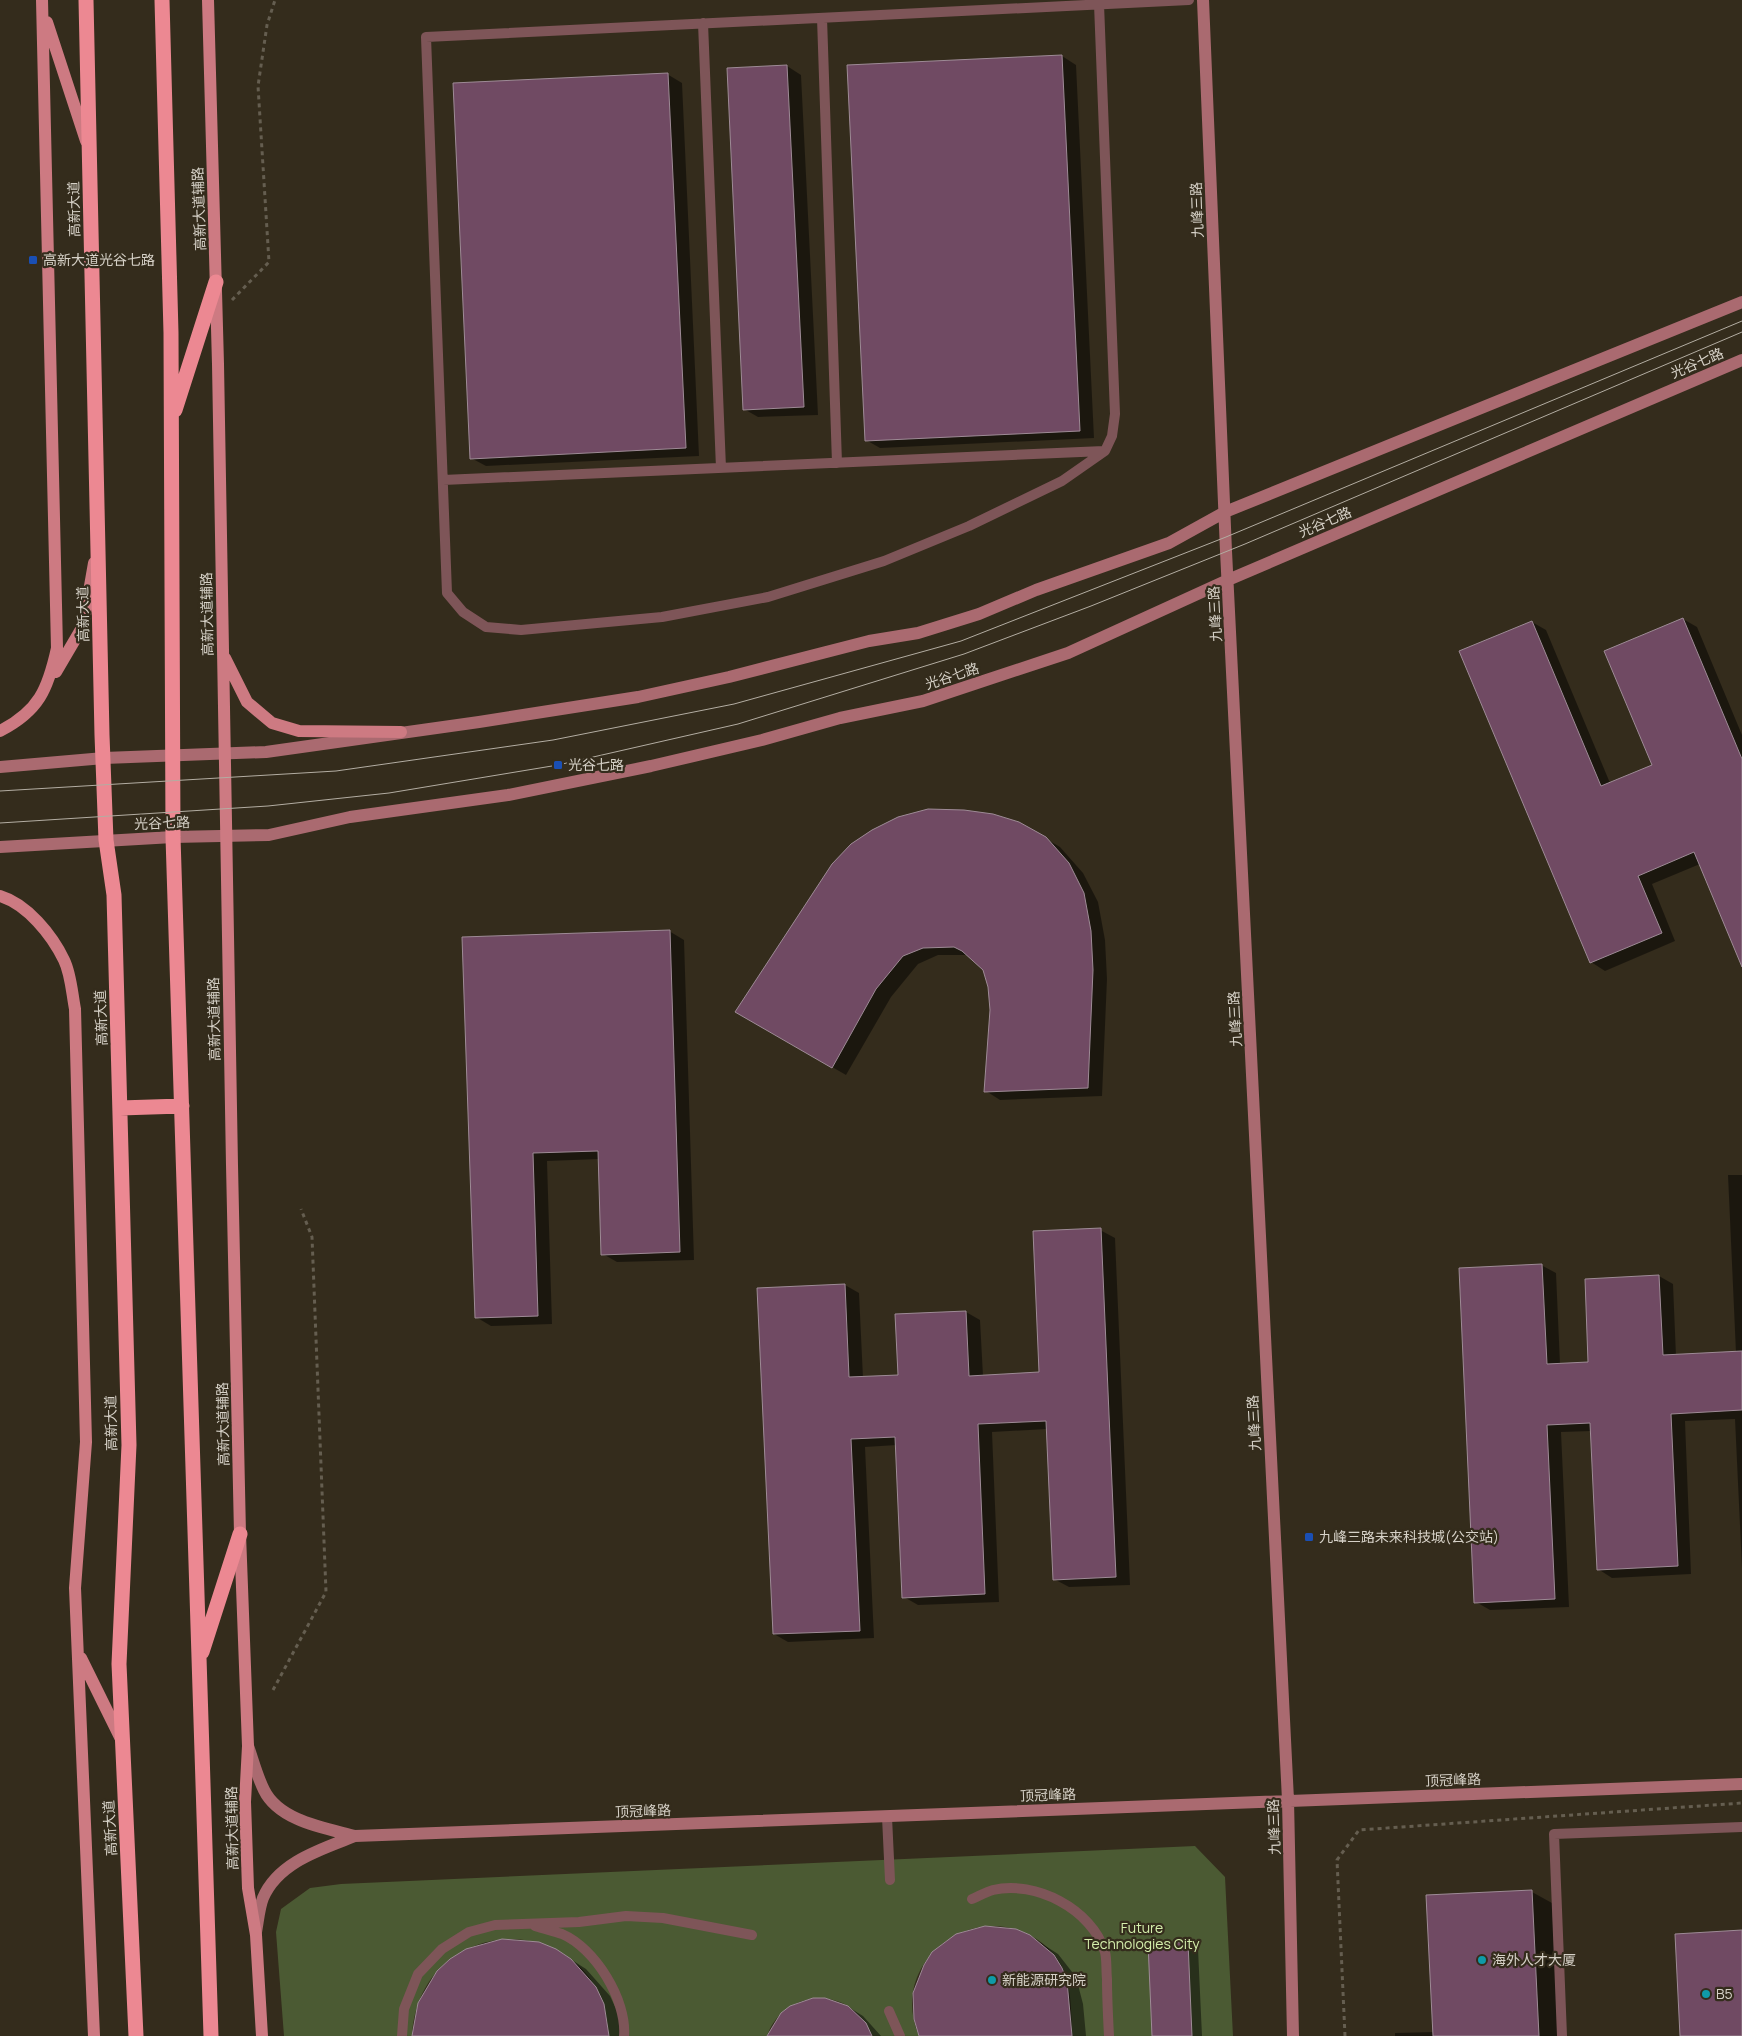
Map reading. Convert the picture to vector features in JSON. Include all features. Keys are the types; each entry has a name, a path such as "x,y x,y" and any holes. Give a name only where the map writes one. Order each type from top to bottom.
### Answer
{"highway":[{"name":"高新大道","path":"86,0 106,840 114,895 128,1445 119,1664 136,2036"},
{"path":"162,0 171,423 173,837 211,2036"},
{"path":"171,423 216,282"},
{"path":"120,1108 182,1106"},
{"path":"198,1662 240,1534"}],"main road":[{"name":"高新大道辅路","path":"208,0 217,317 240,1534 248,1746 245,1802 248,1888 256,1935 262,2036"},
{"path":"42,4 90,152"},
{"path":"42,4 57,648 50,681"},
{"path":"1,731 33,708 83,626 98,540"},
{"path":"223,654 247,702 272,723 299,730 401,732"},
{"path":"0,896 11,899 46,930 65,961 75,1009 86,1442 75,1588 94,2036"},
{"path":"78,1654 122,1741"}],"street":[{"name":"九峰三路","path":"1203,0 1228,580 1288,1800 1293,2036"},
{"path":"0,767 104,758 266,752 638,697 729,677 869,641 918,633 979,614 1079,573 1170,543 1225,512 1742,302"},
{"name":"光谷七路","path":"0,847 173,837 269,835 350,817 508,795 651,766 762,740 840,718 923,701 1068,653 1228,580 1742,360"},
{"path":"248,1746 264,1791 277,1806 302,1821 355,1836"},
{"name":"顶冠峰路","path":"355,1836 1742,1784"},
{"path":"256,1935 263,1898 281,1873 305,1856 355,1836"}],"lane":[{"path":"1099,4 1115,414 1112,436 1105,451 1062,481 969,526 884,562 768,596 662,617 521,630 486,627 463,612 447,593 426,37 703,23 822,18 1099,4 1189,0"},
{"path":"822,18 837,463"},
{"path":"703,23 721,468"},
{"path":"443,480 1105,451"},
{"path":"888,1817 890,1880"},
{"path":"1562,2036 1554,1834 1742,1827"},
{"path":"972,1899 994,1890 1016,1889 1043,1894 1065,1904 1083,1918 1097,1936 1105,1953 1109,2036"},
{"path":"402,2036 404,2009 418,1974 442,1949 469,1932 495,1925 579,1922 626,1916 663,1918 752,1935"},
{"path":"525,1923 563,1934 593,1957 614,1988 625,2026 624,2036"},
{"path":"890,2010 900,2036"}],"path":[{"path":"217,317 269,262 258,86 267,25 274,0"},
{"path":"273,1690 326,1592 312,1237 301,1209"},
{"path":"1344,2036 1337,1860 1359,1830 1742,1803"}],"green space":[{"name":"Future Technologies City","path":"1195,1846 1225,1877 1233,2036 1072,2036 1068,1985 1056,1956 1038,1940 1013,1928 987,1926 963,1932 942,1944 925,1962 915,1984 912,2009 919,2036 872,2036 856,2012 848,2006 824,1998 800,2002 789,2007 772,2024 767,2036 609,2036 599,1994 576,1963 546,1945 511,1939 476,1945 445,1963 422,1994 412,2036 284,2036 276,1932 281,1909 310,1888 341,1884"}],"building":[{"path":"1062,55 1080,431 865,441 847,65"},
{"path":"787,65 804,407 743,410 727,68"},
{"path":"668,73 686,448 470,459 453,83"},
{"path":"1683,618 1742,759 1742,967 1694,852 1638,876 1662,933 1590,963 1459,651 1532,621 1601,786 1652,765 1604,651"},
{"path":"928,809 964,810 993,814 1019,822 1046,837 1069,863 1084,893 1091,931 1093,970 1088,1088 984,1092 990,1010 988,987 983,970 962,951 954,947 923,948 903,956 876,989 832,1068 735,1012 832,864 851,844 872,830 898,817"},
{"path":"670,930 680,1252 601,1255 598,1151 533,1153 538,1316 475,1318 462,937"},
{"path":"1101,1228 1116,1577 1053,1580 1046,1421 978,1424 985,1594 902,1598 895,1437 851,1439 860,1631 773,1634 757,1288 845,1284 849,1377 898,1375 895,1314 966,1311 969,1376 1039,1372 1033,1231"},
{"path":"1542,1264 1547,1364 1588,1362 1585,1279 1659,1275 1663,1355 1742,1351 1742,1410 1671,1414 1678,1566 1597,1570 1590,1423 1547,1425 1555,1599 1474,1603 1459,1268"},
{"name":"海外人才大厦","path":"1532,1890 1539,2036 1433,2036 1426,1895"},
{"name":"新能源研究院","path":"985,1926 1016,1929 1030,1935 1054,1955 1067,1981 1072,2036 919,2036 914,2019 913,1993 924,1965 932,1952 956,1934"},
{"path":"1742,1930 1742,2036 1680,2036 1675,1934"},
{"path":"502,1939 539,1942 556,1949 571,1959 596,1987 604,2004 609,2036 412,2036 418,2003 437,1971 450,1959 466,1949"},
{"path":"1188,1942 1192,2036 1152,2036 1148,1943"},
{"path":"813,1998 825,1998 848,2006 866,2023 872,2036 767,2036 781,2013 790,2006"}],"tram line":[{"path":"0,791 336,771 553,740 734,704 961,641 1226,537 1742,321"},
{"path":"0,823 268,806 389,793 558,765 738,724 964,654 1091,606 1245,544 1742,332"}],"place":[{"name":"高新大道光谷七路","path":"33,260"},
{"name":"光谷七路","path":"558,765"},
{"name":"九峰三路未来科技城(公交站)","path":"1309,1537"},
{"name":"海外人才大厦","path":"1482,1960"},
{"name":"新能源研究院","path":"992,1980"},
{"name":"B5","path":"1706,1994"}]}
